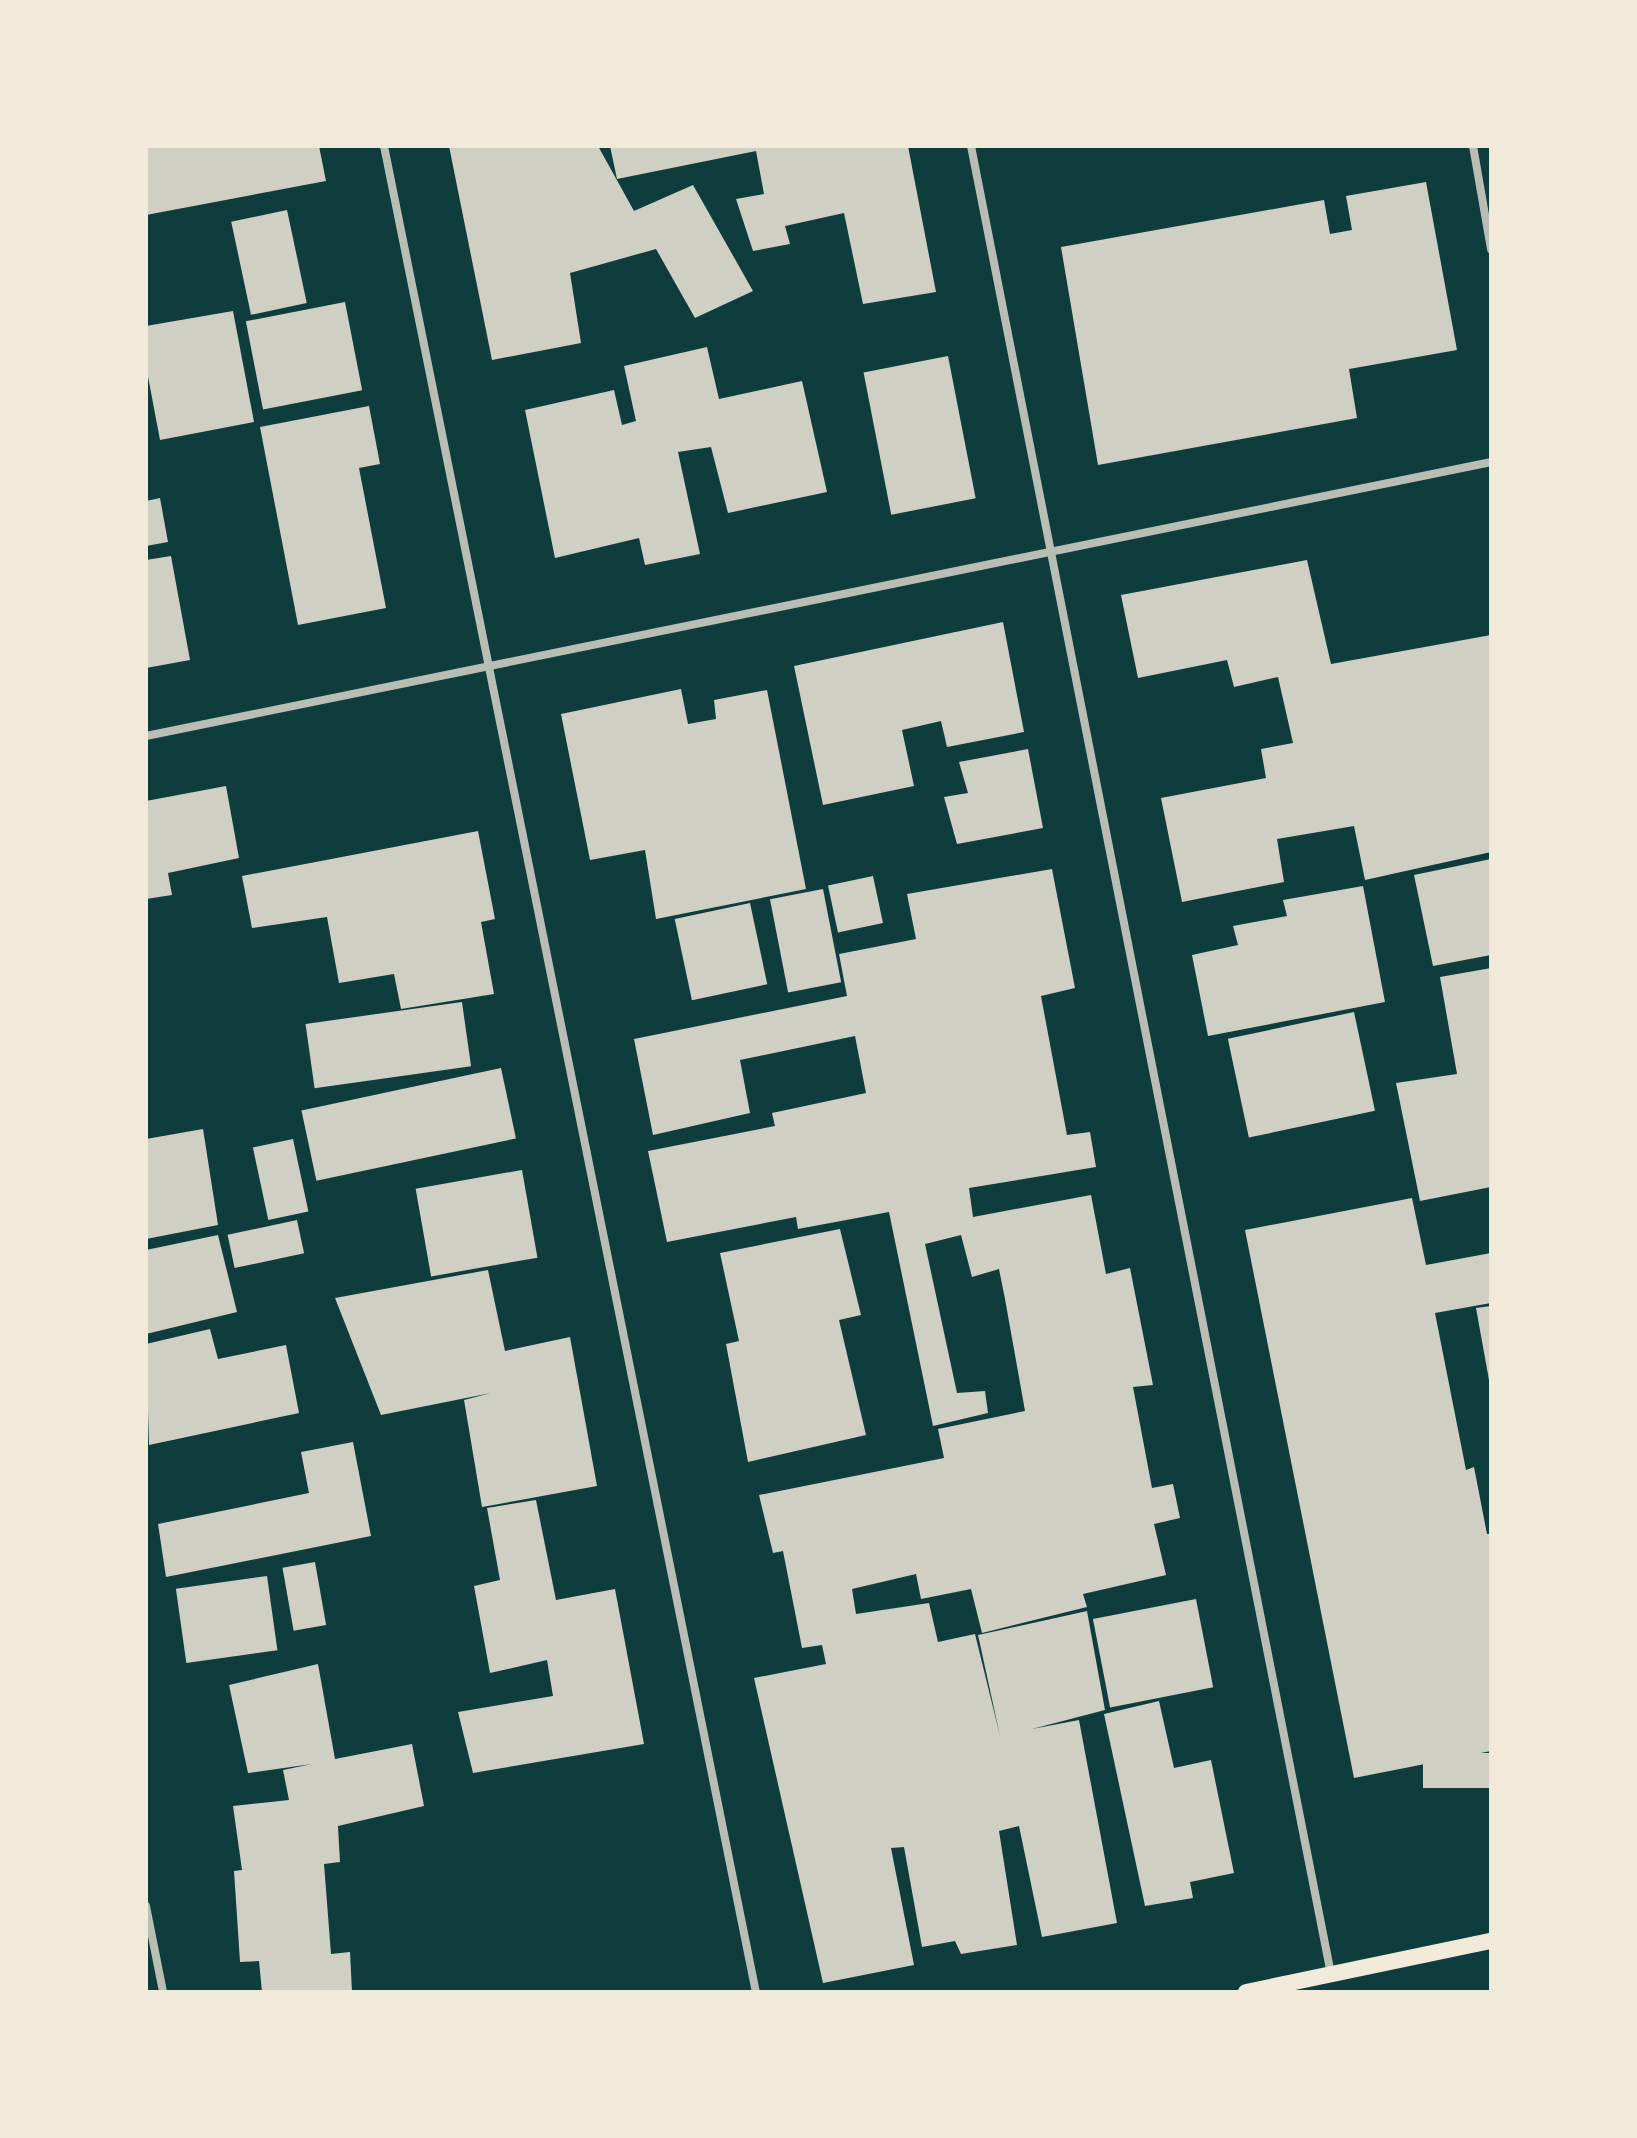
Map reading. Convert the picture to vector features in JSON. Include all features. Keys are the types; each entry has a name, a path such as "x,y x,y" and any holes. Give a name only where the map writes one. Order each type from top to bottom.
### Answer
{"main road":[{"path":"1246,1992 1491,1941"}],"street":[{"path":"384,146 756,1992"},
{"path":"971,146 1331,1976"},
{"path":"1473,146 1491,249"},
{"path":"146,736 1491,462"},
{"path":"146,1906 163,1992"}],"building":[{"path":"146,146 319,146 326,181 146,215"},
{"path":"449,146 598,146 634,211 693,185 753,291 695,318 656,249 570,273 581,343 492,360"},
{"path":"610,146 908,146 936,292 863,304 844,213 785,226 790,244 753,251 736,199 764,194 756,151 617,179"},
{"path":"1426,182 1457,350 1349,369 1357,418 1098,465 1061,247 1324,200 1330,234 1352,230 1346,196"},
{"path":"287,210 307,303 251,315 231,222"},
{"path":"345,302 362,390 263,410 246,321"},
{"path":"233,311 254,422 160,440 146,366 146,326"},
{"path":"707,347 719,399 802,381 827,492 728,513 711,447 678,452 700,554 645,565 639,538 555,558 525,410 614,390 622,425 636,421 624,366"},
{"path":"948,356 976,498 891,515 864,372"},
{"path":"369,406 380,464 359,468 386,608 298,625 260,427"},
{"path":"160,498 168,542 146,546 146,501"},
{"path":"171,556 190,660 146,668 146,560"},
{"path":"1307,560 1331,664 1491,635 1491,852 1365,880 1354,826 1277,839 1284,882 1182,902 1161,798 1266,778 1261,749 1293,743 1278,677 1234,687 1227,660 1138,678 1121,595"},
{"path":"1003,622 1024,732 947,747 941,721 902,730 914,786 823,805 794,666"},
{"path":"681,689 688,724 716,719 714,700 767,690 806,889 656,919 645,850 590,860 561,714"},
{"path":"1028,749 1043,828 957,844 944,797 968,793 959,762"},
{"path":"226,786 239,858 168,873 172,895 146,899 146,801"},
{"path":"478,831 495,919 481,922 494,994 401,1009 394,974 339,983 327,917 252,928 242,876"},
{"path":"1491,859 1491,955 1433,966 1414,875"},
{"path":"1052,869 1075,988 1041,996 1067,1135 1090,1132 1096,1167 969,1188 973,1217 1091,1195 1106,1274 1130,1268 1153,1385 1133,1387 1152,1488 1173,1484 1180,1518 1154,1524 1166,1575 1083,1594 1087,1607 982,1633 971,1589 921,1599 916,1574 852,1589 856,1614 929,1603 938,1642 975,1634 1000,1736 978,1635 1087,1611 1105,1710 1032,1729 1079,1720 1117,1923 1042,1937 1019,1826 999,1831 1017,1945 961,1954 955,1941 922,1947 904,1847 891,1848 914,1965 823,1983 754,1678 826,1664 822,1645 802,1648 783,1551 773,1553 759,1495 944,1458 938,1429 1025,1411 999,1269 972,1277 961,1235 925,1244 957,1393 985,1391 988,1413 933,1426 889,1212 798,1229 796,1217 667,1242 648,1151 775,1126 772,1113 866,1093 855,1036 740,1060 750,1113 653,1135 634,1039 847,996 839,954 916,939 907,894"},
{"path":"873,876 883,923 838,933 828,886"},
{"path":"1363,886 1385,1002 1208,1036 1192,955 1238,945 1233,926 1287,916 1283,900"},
{"path":"823,889 841,982 788,993 770,899"},
{"path":"750,903 767,984 692,1000 675,919"},
{"path":"1491,968 1491,1187 1420,1201 1396,1083 1457,1074 1440,977"},
{"path":"462,1002 471,1066 315,1088 306,1024"},
{"path":"1354,1012 1375,1111 1249,1138 1228,1039"},
{"path":"501,1068 516,1138 316,1181 301,1110"},
{"path":"203,1129 218,1225 146,1239 146,1139"},
{"path":"293,1139 308,1211 268,1220 253,1148"},
{"path":"522,1170 537,1258 431,1276 416,1189"},
{"path":"1412,1198 1426,1265 1491,1253 1491,1303 1435,1313 1466,1470 1474,1467 1487,1534 1491,1534 1491,1751 1354,1778 1245,1230"},
{"path":"297,1220 304,1253 235,1268 228,1235"},
{"path":"840,1229 861,1315 839,1320 866,1435 748,1462 726,1344 739,1341 720,1253"},
{"path":"218,1235 237,1312 146,1334 146,1250"},
{"path":"488,1270 505,1351 570,1337 597,1486 482,1507 464,1400 491,1393 381,1415 335,1298"},
{"path":"1491,1306 1491,1380 1489,1380 1476,1308"},
{"path":"210,1329 218,1359 286,1345 299,1413 149,1445 146,1344"},
{"path":"353,1442 371,1536 166,1577 158,1524 309,1493 301,1452"},
{"path":"536,1500 556,1600 615,1589 644,1744 473,1773 458,1712 553,1696 547,1660 490,1673 474,1586 500,1580 487,1508"},
{"path":"315,1562 326,1625 294,1631 283,1568"},
{"path":"267,1576 277,1650 186,1663 176,1589"},
{"path":"1196,1599 1213,1687 1110,1707 1093,1619"},
{"path":"318,1664 335,1759 412,1744 424,1806 338,1826 340,1862 324,1864 331,1954 350,1952 352,1992 262,1992 259,1961 240,1962 234,1871 242,1870 233,1806 289,1800 283,1770 312,1764 248,1773 229,1685"},
{"path":"1159,1701 1174,1768 1211,1760 1234,1873 1190,1882 1193,1898 1145,1906 1104,1714"},
{"path":"1423,1753 1491,1753 1491,1788 1423,1788"}]}
